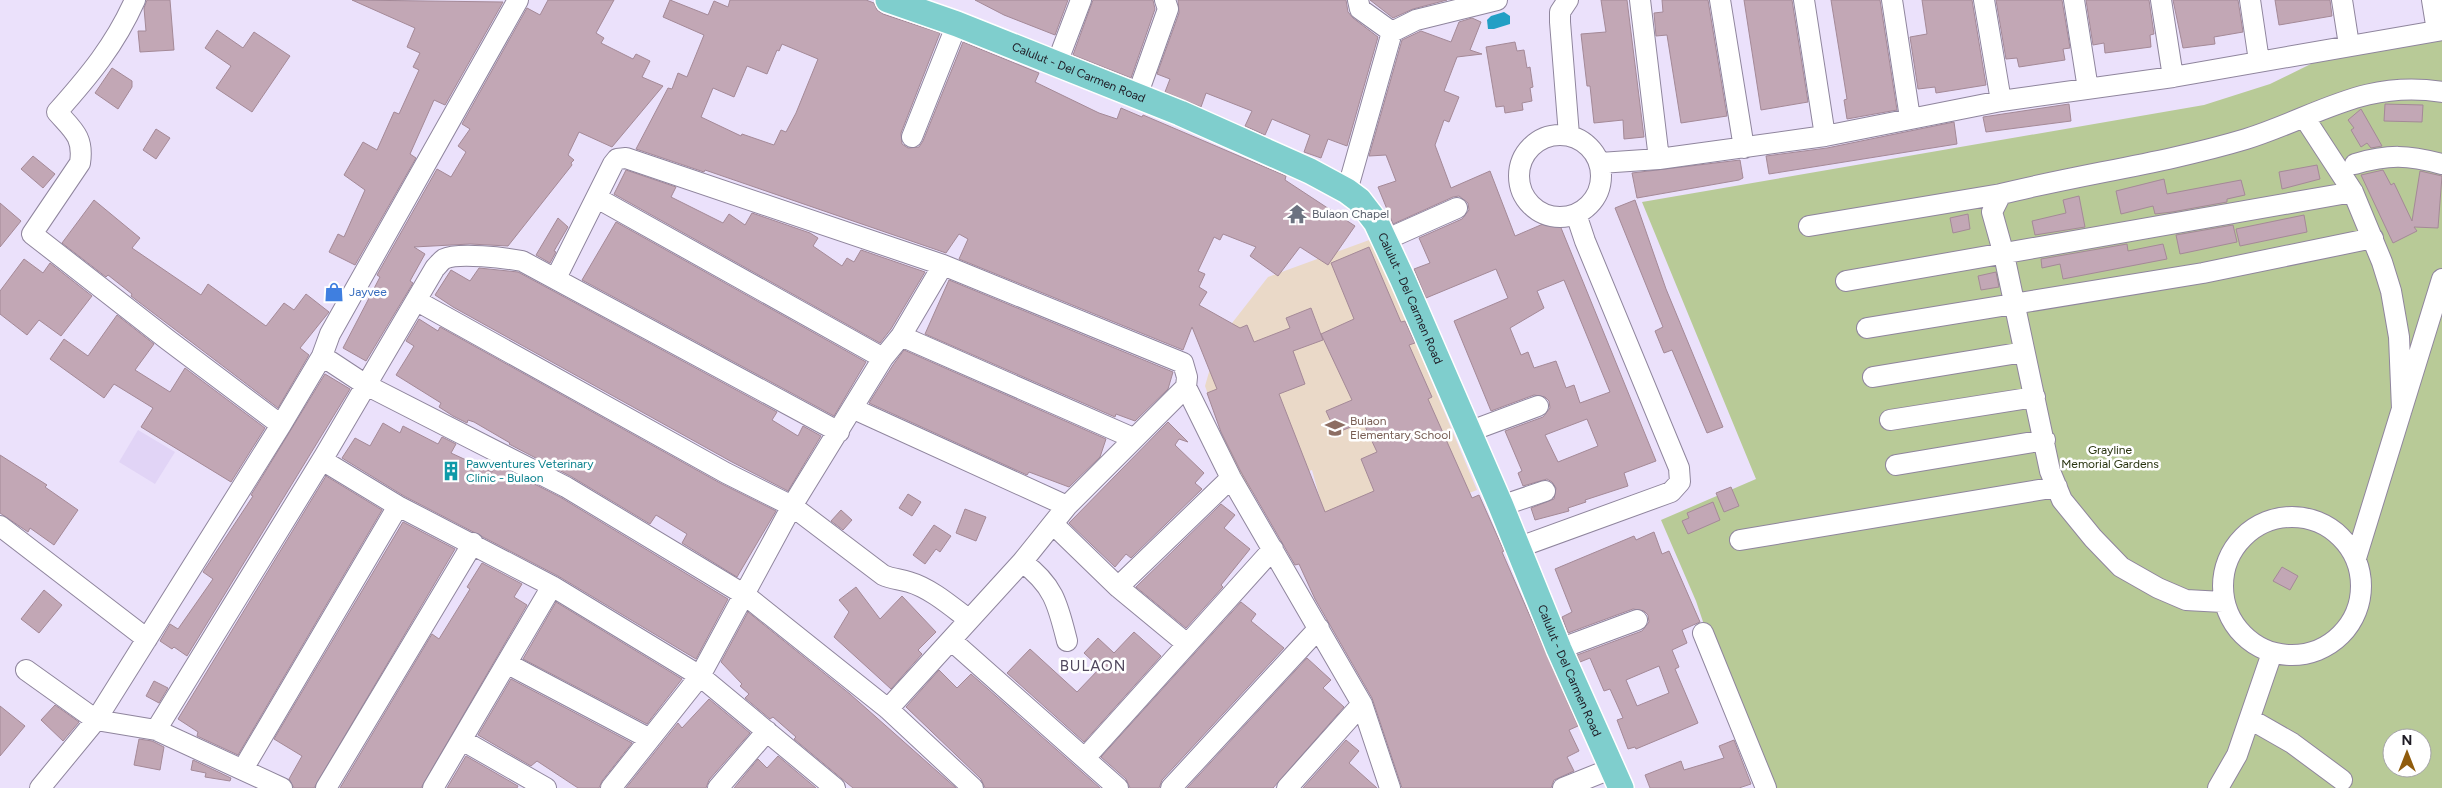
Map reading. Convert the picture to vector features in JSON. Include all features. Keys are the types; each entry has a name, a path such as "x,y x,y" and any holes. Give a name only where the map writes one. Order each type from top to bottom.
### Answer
{"main road":[{"name":"Calulut - Del Carmen Road","path":"888,0 957,24 1057,63 1310,171 1347,190 1366,209 1385,240 1500,506 1559,650 1617,778"}],"street":[{"path":"135,0 115,41 99,65 57,112 78,137 82,151 80,163 32,234 281,425"},
{"path":"40,788 96,720 281,425 322,356 330,334 518,0"},
{"path":"1057,63 1081,0"},
{"path":"1138,96 1168,9 1165,0"},
{"path":"1358,0 1360,9 1392,32"},
{"path":"1347,190 1392,32 1416,20 1497,0"},
{"path":"1568,0 1560,12 1560,22 1569,135"},
{"path":"1640,0 1659,158"},
{"path":"1720,0 1744,148"},
{"path":"1804,0 1825,136"},
{"path":"1892,0 1910,118"},
{"path":"1984,0 2001,101"},
{"path":"2074,0 2088,89"},
{"path":"2161,0 2172,77"},
{"path":"2250,0 2259,61"},
{"path":"2342,0 2349,45"},
{"path":"1600,163 1744,148 1825,136 2001,101 2172,77 2439,31 2432,0"},
{"path":"912,137 957,24"},
{"path":"1809,226 2001,194 2193,152 2246,138 2346,100 2385,90 2417,88 2442,92"},
{"path":"2304,117 2353,192 2373,238 2391,291 2399,337 2402,409"},
{"path":"1556,134 1569,135 1582,141 1593,150 1600,163 1601,183 1592,202 1576,214 1560,217 1543,214 1530,204 1521,190 1518,178 1520,165 1525,154 1533,144 1544,138 1556,134"},
{"path":"2355,164 2388,156 2415,158 2442,164"},
{"path":"556,278 613,164 617,159 626,158 943,265 1183,363 1188,377 1186,387 1132,438 1067,506 1022,562 968,619 952,640 888,709"},
{"path":"1846,281 2004,255 2353,192"},
{"path":"2001,194 1992,212 2004,255 2050,470 2062,500 2093,538 2121,567 2186,600 2224,602"},
{"path":"597,198 884,358"},
{"path":"1385,240 1457,208"},
{"path":"1517,548 1671,492 1680,482 1679,468 1585,241 1576,214"},
{"path":"1867,328 2203,273 2373,238"},
{"path":"156,730 322,460 435,268 443,259 458,257 502,258 522,262 556,278 839,432"},
{"path":"610,788 700,676 745,596 792,506 884,358 901,336 943,265"},
{"path":"2356,558 2442,279"},
{"path":"417,301 702,460 792,506 882,575 896,581 909,582 916,585 936,596 968,619"},
{"path":"901,336 1132,438"},
{"path":"1873,377 2024,352"},
{"path":"322,356 366,385 566,487 745,596 888,709 973,788"},
{"path":"1186,387 1231,478 1362,704 1390,788"},
{"path":"1890,420 2035,397"},
{"path":"1468,432 1538,406"},
{"path":"854,409 1067,506"},
{"path":"1896,465 2045,440"},
{"path":"322,460 398,506 473,543 552,586 700,676 835,788"},
{"path":"1118,586 1231,478"},
{"path":"1740,540 2057,487"},
{"path":"1500,506 1545,491"},
{"path":"244,769 398,506"},
{"path":"2286,517 2314,521 2327,526 2344,540 2356,558 2361,577 2361,597 2355,616 2344,632 2329,645 2311,653 2292,656 2272,653 2257,647 2236,628 2224,602 2222,577 2231,553 2246,534 2265,522 2286,517"},
{"path":"1053,524 1118,586 1187,644"},
{"path":"0,526 147,639"},
{"path":"326,788 473,543"},
{"path":"1085,758 1273,549"},
{"path":"1022,562 1038,574 1052,592 1058,606 1067,642"},
{"path":"433,788 508,664 552,586"},
{"path":"1559,650 1638,620"},
{"path":"1171,788 1318,628"},
{"path":"1703,633 1766,788"},
{"path":"952,640 1118,788"},
{"path":"2218,788 2237,755 2272,653"},
{"path":"508,664 650,739"},
{"path":"26,670 96,720 156,730 282,788"},
{"path":"1287,788 1362,704"},
{"path":"2250,718 2292,744 2342,780"},
{"path":"718,788 767,731"},
{"path":"462,740 539,786"},
{"path":"1563,788 1617,778"}],"shaded area":[{"name":"Bulaon Elementary School","path":"1372,239 1477,490 1333,546 1312,470 1243,492 1205,386 1218,341 1268,277"},
{"path":"138,430 175,452 155,484 119,462"}],"green space":[{"name":"Grayline Memorial Gardens","path":"2442,40 2442,788 1759,788 1696,601 1661,520 1756,479 1642,202 2204,105 2270,84 2321,59"}],"water":[{"path":"1504,12 1510,16 1510,24 1488,29 1487,20 1491,16"}],"building":[{"path":"147,0 170,0 174,50 140,52 138,31 146,31 144,8"},
{"path":"352,0 503,2 445,105 434,100 410,154 416,158 355,265 329,252 338,234 344,237 365,190 344,175 363,142 377,150 394,112 399,114 419,70 413,67 420,53 407,47 415,28"},
{"path":"548,0 614,0 596,33 604,38 601,43 633,59 636,54 650,61 642,77 663,86 612,147 579,132 568,155 574,160 571,163 572,165 508,246 470,244 414,247 425,254 410,281 413,283 366,361 343,348 380,277 377,275 437,169 451,177 466,152 458,146 470,129 462,124 527,8 540,15"},
{"path":"670,0 708,15 714,1 728,7 730,0 866,0 874,3 877,10 883,14 940,33 901,133 902,144 908,148 919,147 923,141 963,42 1039,73 1035,82 1099,113 1117,119 1121,108 1142,117 1143,115 1286,176 1285,180 1355,226 1328,265 1300,247 1278,276 1250,256 1256,247 1223,234 1220,240 1214,237 1198,271 1205,274 1199,287 1207,292 1199,305 1240,328 1247,325 1254,342 1290,328 1286,318 1311,308 1323,340 1293,351 1305,384 1279,394 1325,512 1374,491 1361,459 1377,452 1363,422 1336,433 1326,411 1352,400 1321,334 1354,319 1331,263 1369,247 1401,322 1405,321 1415,343 1409,345 1432,397 1428,399 1472,498 1479,495 1578,726 1569,730 1579,751 1567,757 1574,771 1554,780 1551,788 1402,788 1372,698 1315,599 1299,564 1295,565 1241,472 1221,432 1207,393 1217,389 1192,327 1183,350 959,259 968,239 959,234 946,253 705,170 704,172 636,149 668,88 672,89 678,73 687,77 704,35 663,17","holes":["782,44 818,59 796,113 786,132 781,130 774,145 742,134 741,136 701,117 713,88 734,97 747,66 767,74 777,50 779,51"]},
{"path":"975,0 1068,0 1055,35 1004,15"},
{"path":"1093,0 1153,0 1155,9 1131,78 1073,55"},
{"path":"1178,0 1346,0 1348,12 1353,18 1378,37 1347,146 1328,139 1321,158 1304,152 1310,135 1272,119 1265,135 1245,126 1252,111 1206,93 1201,107 1165,92 1170,79 1157,74 1179,13"},
{"path":"1370,0 1447,0 1413,9 1393,18"},
{"path":"1601,0 1627,0 1644,137 1624,139 1623,120 1594,123 1590,86 1587,86 1581,34 1606,32"},
{"path":"1662,0 1708,0 1727,116 1681,123 1667,35 1656,36 1654,13 1663,12"},
{"path":"1744,0 1792,0 1808,102 1761,110"},
{"path":"1831,0 1880,0 1897,110 1847,119 1844,100 1847,99"},
{"path":"1922,0 1972,0 1986,85 1936,93 1935,87 1918,89 1910,37 1927,34"},
{"path":"1996,0 2062,0 2070,48 2063,49 2065,60 2019,67 2017,58 2006,59"},
{"path":"2086,0 2149,0 2154,34 2150,35 2151,47 2105,53 2104,43 2093,45"},
{"path":"2173,0 2238,0 2243,32 2214,37 2215,44 2183,48"},
{"path":"2275,0 2330,0 2332,16 2279,25"},
{"path":"1472,18 1481,22 1470,50 1482,54 1457,57 1444,91 1459,97 1449,122 1444,120 1435,145 1451,188 1490,171 1515,236 1557,218 1656,461 1624,473 1628,486 1585,500 1586,502 1568,508 1569,511 1535,520 1531,508 1554,499 1556,488 1547,479 1523,486 1518,473 1522,471 1505,431 1543,417 1550,408 1549,401 1545,397 1534,395 1491,411 1454,321 1508,298 1496,269 1426,298 1414,269 1430,263 1419,238 1462,219 1469,210 1468,203 1459,196 1453,197 1393,224 1378,187 1396,181 1386,155 1369,156 1402,40 1421,31 1451,42 1459,22","holes":["1564,280 1610,392 1580,403 1574,385 1566,388 1556,361 1534,368 1528,352 1521,355 1510,328 1544,308 1537,291","1587,419 1598,446 1558,462 1545,435"]},
{"path":"217,30 243,48 254,32 290,56 252,112 216,88 231,66 205,48"},
{"path":"1515,42 1517,51 1524,50 1527,68 1530,67 1533,87 1530,88 1532,101 1522,103 1523,110 1505,113 1504,106 1496,107 1486,47"},
{"path":"112,68 132,81 132,87 118,109 95,93"},
{"path":"2069,104 2071,121 1986,132 1983,117"},
{"path":"2385,104 2423,105 2422,122 2384,121"},
{"path":"2361,109 2382,146 2371,148 2367,143 2361,147 2351,130 2354,128 2348,120"},
{"path":"1954,122 1957,144 1769,174 1766,156 1827,148"},
{"path":"156,129 170,138 156,159 143,150"},
{"path":"33,156 55,174 43,188 21,169"},
{"path":"1740,160 1743,178 1739,180 1637,198 1632,173"},
{"path":"2317,165 2320,179 2282,189 2279,172"},
{"path":"626,170 676,187 671,197 723,223 729,214 745,225 752,213 810,233 818,238 813,246 842,266 847,258 854,262 861,250 925,272 891,329 880,343 614,194"},
{"path":"2383,170 2391,185 2394,183 2412,221 2420,171 2442,176 2438,228 2414,227 2417,231 2393,243 2361,175"},
{"path":"2164,179 2167,194 2241,180 2245,195 2227,199 2227,202 2172,212 2155,214 2153,206 2121,214 2116,191"},
{"path":"2079,196 2085,227 2035,235 2032,221 2066,213 2063,200"},
{"path":"94,200 140,238 132,248 201,295 208,284 266,326 284,303 294,310 306,294 329,312 300,348 309,355 278,408 131,296 132,294 108,275 106,277 62,243"},
{"path":"1635,200 1666,289 1723,427 1707,433 1672,350 1664,353 1655,331 1663,327 1615,208"},
{"path":"0,203 21,221 0,247"},
{"path":"1968,214 1970,229 1953,233 1950,218"},
{"path":"2304,215 2307,232 2240,246 2236,229"},
{"path":"558,218 568,227 554,251 556,252 550,263 536,255"},
{"path":"616,222 866,362 834,416 582,280"},
{"path":"2233,225 2237,242 2180,254 2176,235"},
{"path":"2127,244 2128,251 2163,244 2167,259 2063,279 2060,264 2042,268 2041,259"},
{"path":"24,259 43,273 50,263 92,296 61,336 39,320 27,335 0,314 0,291"},
{"path":"479,268 518,272 777,412 772,420 798,436 803,426 821,436 788,491 732,462 453,307 435,295 451,270 470,281"},
{"path":"1996,272 1999,287 1981,290 1978,276"},
{"path":"949,280 1173,372 1168,389 1135,421 1116,414 1115,417 925,334"},
{"path":"117,315 154,344 135,370 170,392 185,368 265,428 231,482 141,427 153,408 114,384 104,398 50,359 64,339 88,356"},
{"path":"419,319 438,331 440,327 720,483 776,511 737,577 682,543 687,534 656,515 650,524 572,477 509,444 474,422 468,420 467,423 453,416 439,407 441,403 396,375 414,346 406,341"},
{"path":"904,350 1106,439 1100,457 1069,487 1029,472 1027,475 869,403"},
{"path":"325,374 350,389 187,656 174,647 172,649 160,641 170,624 178,629 213,579 203,572 253,496 251,495"},
{"path":"1168,422 1188,442 1179,439 1175,445 1204,473 1195,483 1202,489 1131,558 1126,554 1115,567 1069,523"},
{"path":"383,423 400,433 403,426 438,444 442,437 456,444 451,453 492,472 497,465 560,497 728,599 696,659 558,576 404,496 342,458 355,438 370,446"},
{"path":"0,455 47,485 45,487 78,510 54,545 30,528 28,532 0,513"},
{"path":"326,476 382,510 238,755 197,736 198,732 178,719"},
{"path":"1731,487 1739,506 1724,512 1716,493"},
{"path":"908,494 921,502 912,516 899,508"},
{"path":"1713,502 1720,520 1688,534 1682,521 1689,518 1687,513"},
{"path":"1221,504 1235,515 1224,528 1250,549 1221,585 1223,587 1186,628 1136,587"},
{"path":"965,509 986,517 976,541 956,533"},
{"path":"841,510 852,520 843,530 831,521"},
{"path":"403,522 455,549 314,788 294,788 289,779 302,756 274,739"},
{"path":"934,525 951,536 940,552 936,549 925,564 913,555"},
{"path":"1654,532 1662,554 1669,551 1700,622 1682,630 1687,643 1672,650 1679,667 1675,669 1698,723 1636,749 1635,747 1628,749 1617,720 1623,718 1610,689 1604,691 1590,658 1580,662 1577,655 1642,631 1649,622 1648,615 1644,611 1633,609 1568,633 1562,617 1572,612 1555,569 1634,536 1636,540","holes":["1659,666 1669,693 1637,706 1626,680"]},
{"path":"482,563 522,584 514,597 527,605 421,788 340,788 432,634 439,639 470,589 467,587"},
{"path":"2282,567 2298,576 2290,590 2273,581"},
{"path":"856,587 880,619 902,596 936,632 918,650 922,654 891,689 834,637 849,612 839,600"},
{"path":"44,590 62,605 39,633 21,619"},
{"path":"556,602 682,679 647,724 523,659"},
{"path":"1241,602 1256,614 1251,621 1284,648 1162,780 1159,788 1130,788 1126,779 1101,757"},
{"path":"748,612 850,694 956,788 853,788 794,739 796,737 773,717 770,719 745,698 749,694 740,686 742,684 721,662"},
{"path":"1134,632 1161,656 1084,742 1007,673 1030,649 1077,692 1100,668 1084,653 1098,638 1114,653"},
{"path":"1307,658 1331,680 1323,688 1344,707 1273,788 1187,788"},
{"path":"939,670 957,688 971,674 1100,788 985,788 981,779 906,707"},
{"path":"511,679 632,743 602,781 599,788 578,788 537,761 531,766 478,735"},
{"path":"154,681 168,688 159,703 146,696"},
{"path":"709,699 750,733 709,780 706,788 626,788 678,723 682,728"},
{"path":"55,705 79,722 63,741 41,720"},
{"path":"0,706 25,726 0,756"},
{"path":"139,739 152,741 164,747 160,770 134,765"},
{"path":"1346,740 1359,751 1349,763 1377,788 1303,788"},
{"path":"1734,740 1751,784 1739,788 1650,788 1645,775 1681,761 1684,770 1724,758 1719,746"},
{"path":"466,756 518,786 517,788 447,788"},
{"path":"778,756 816,788 734,788 758,759 767,768"},
{"path":"193,760 231,778 230,781 205,777 206,773 191,770"}],"place":[{"name":"Bulaon Chapel","path":"1297,214"},
{"name":"Jayvee","path":"334,292"},
{"name":"Bulaon Elementary School","path":"1335,428"},
{"name":"Pawventures Veterinary Clinic - Bulaon","path":"451,471"}],"district":[{"name":"BULAON","path":"1093,666"}]}
